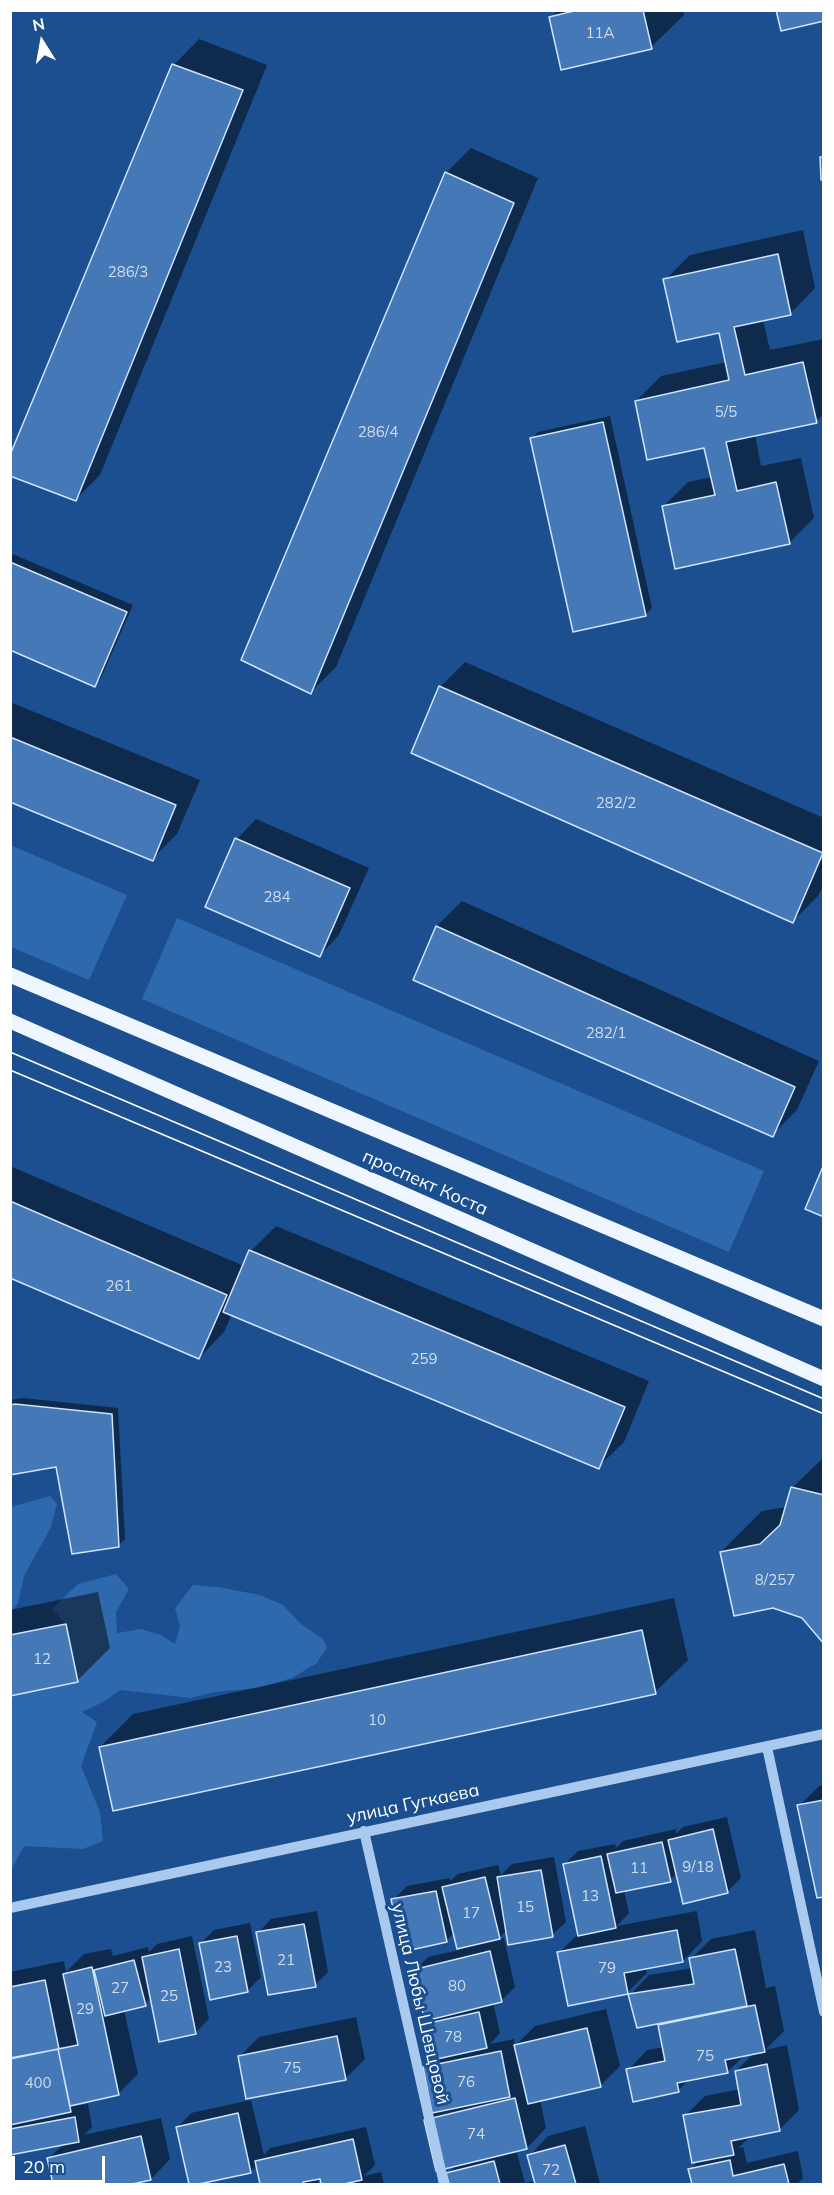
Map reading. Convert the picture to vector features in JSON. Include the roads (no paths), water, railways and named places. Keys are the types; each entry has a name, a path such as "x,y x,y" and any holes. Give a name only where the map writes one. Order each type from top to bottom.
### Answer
{"main road":[{"name":"проспект Коста","path":"10,975 824,1319"},
{"name":"проспект Коста","path":"10,1021 824,1379"}],"street":[{"name":"улица Гугкаева","path":"10,1908 824,1734"},
{"path":"767,1747 778,1807 824,2012"},
{"name":"улица Любы Шевцовой","path":"364,1831 444,2184"}],"tram line":[{"path":"10,1052 824,1399"},
{"path":"10,1070 824,1414"}]}
